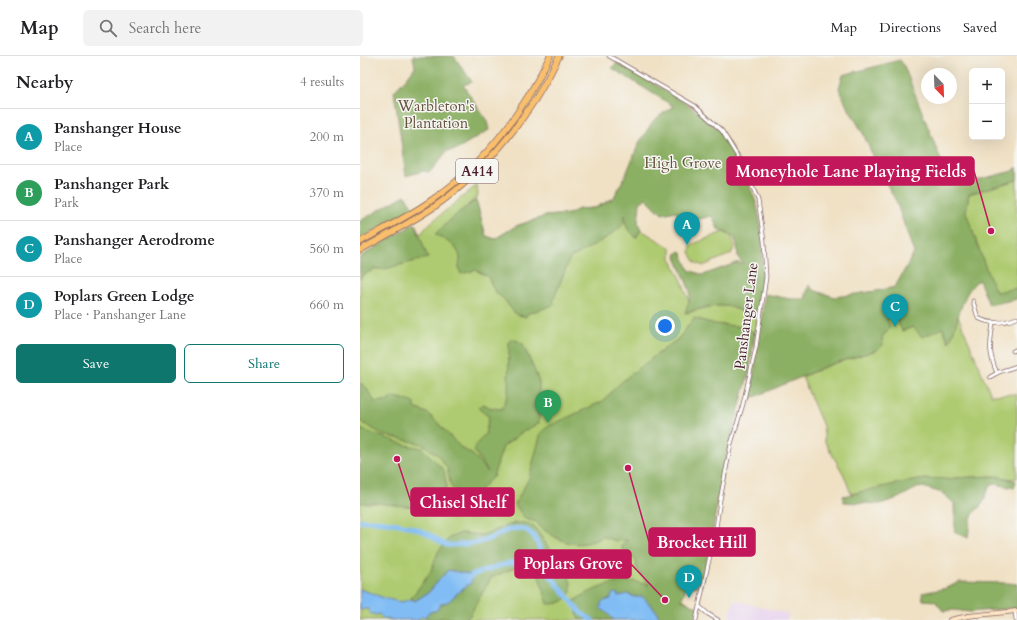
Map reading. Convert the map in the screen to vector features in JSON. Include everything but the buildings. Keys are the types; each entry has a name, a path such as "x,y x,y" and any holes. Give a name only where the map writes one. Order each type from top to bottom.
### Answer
{"highway":[{"name":"A414","path":"360,242 429,203 460,179 508,126 539,78 550,56"},
{"name":"A414","path":"360,250 411,222 465,183 479,170 511,132 532,103 559,56"}],"main road":[{"path":"950,620 968,616 1016,611"}],"street":[{"name":"Panshanger Lane","path":"609,56 695,106 722,131 744,167 758,200 764,241 766,277 759,326 750,376 731,444 716,528 696,620"},
{"path":"973,301 978,318 986,322 993,323 1009,321 1017,318"},
{"path":"993,323 989,349 992,362 997,373"},
{"path":"1013,351 1017,350"},
{"path":"990,377 1017,366"},
{"path":"700,607 718,620"},
{"path":"1016,611 1016,620"}],"shaded area":[{"path":"734,600 788,614 787,620 729,620"}],"green space":[{"name":"Warbleton's Plantation","path":"413,56 454,56 472,82 463,85 487,121 489,130 455,150 447,151 430,172 423,171 406,176 394,91 415,67"},
{"path":"900,60 904,66 948,178 955,183 965,183 1013,171 1017,167 1017,180 969,194 966,212 996,292 1017,288 1017,299 989,305 979,280 973,285 964,300 949,342 943,328 922,337 913,327 902,331 895,316 887,319 890,328 882,337 883,345 877,350 829,365 750,399 765,294 790,299 805,299 809,285 816,291 835,297 895,287 914,253 896,201 878,168 863,133 847,106 839,88 843,75"},
{"name":"High Grove","path":"617,63 684,102 719,130 730,145 753,193 760,219 762,284 759,310 746,314 730,307 716,306 685,313 689,302 690,291 676,257 677,253 681,251 689,270 703,275 739,262 743,264 738,257 737,244 733,236 718,229 712,216 681,223 676,211 662,214 646,198 640,203 638,223 641,230 636,238 626,226 625,215 623,224 620,228 590,248 570,258 553,301 555,304 527,314 526,317 515,314 504,299 495,292 488,277 476,270 461,274 459,268 460,259 457,251 451,244 435,234 459,212 476,200 486,236 495,239 516,226 546,216 569,214 579,209 595,208 612,199 627,172 639,143 653,121 673,106 612,68"},
{"path":"1017,172 1017,296 989,302 960,213 962,191"},
{"path":"477,185 478,196 467,206 476,200 486,236 495,239 516,226 546,216 569,214 579,209 595,208 612,199 641,230 671,248 671,258 683,283 689,302 686,313 716,306 731,307 746,314 759,310 749,372 720,483 713,528 701,587 686,586 682,598 691,605 698,607 694,620 360,620 360,257 415,223 420,235 428,225"},
{"path":"405,195 414,209 360,239 360,221"},
{"path":"415,223 428,258 384,269 375,269 363,275 360,279 360,257"},
{"path":"723,232 731,236 735,246 731,254 703,266 695,262 690,252 691,245"},
{"path":"895,316 913,327 943,328 948,341 953,334 958,316 991,395 1017,394 1017,478 1013,479 995,476 954,478 950,480 926,479 851,494 844,475 825,442 823,426 802,377 829,365 877,350 882,337 890,328 887,319"},
{"path":"694,318 715,324 736,326 755,332 749,372 720,483 713,528 701,587 686,586 682,600 698,607 694,620 661,620 650,604 629,594 604,601 600,608 614,620 579,620 574,601 587,593 600,587 622,582 632,581 649,585 637,569 636,559 627,558 621,546 628,540 616,541 603,537 582,544 569,543 545,531 537,522 525,519 515,504 529,478 541,432 549,426 603,401 631,374 679,338"},
{"path":"514,339 523,344 539,381 539,423 521,433 503,447 493,477 472,498 463,496 451,487 447,468 438,455 422,444 383,435 360,421 360,383 365,386 375,402 390,400 391,397 400,398 415,403 415,408 427,413 460,447 473,455 488,472 474,451 475,446 485,434 489,417 478,408 484,404 491,408 502,409 508,394 509,341"},
{"path":"360,429 406,445 422,448 444,470 447,488 415,507 360,503"},
{"path":"995,476 1016,481 1014,488 995,484 991,485 983,503 970,520 968,538 955,532 954,503 942,493 923,487 917,488 898,498 880,504 844,502 843,496 928,479 941,478 950,480 953,478"},
{"path":"515,523 533,525 549,548 563,559 571,583 571,592 566,598 562,602 556,604 548,604 537,571 516,567 491,578 469,617 463,619 451,619 445,617 440,619 430,619 425,617 430,612 436,611 442,604 449,601 471,583 472,575 448,570 429,592 415,601 411,598 430,573 438,552 449,538 461,533 482,535"},
{"path":"959,582 1017,584 1017,608 970,612 954,610 943,611 935,601 923,600 922,593 947,588"}],"water":[{"path":"448,570 473,575 471,583 449,601 441,604 436,611 430,612 425,617 421,617 418,620 391,620 388,618 385,620 379,614 371,614 369,609 360,610 360,589 387,599 401,602 412,599 415,601 429,592"},
{"path":"617,593 618,596 629,594 634,597 643,597 656,611 661,620 614,620 600,608 602,606 600,604 611,599 612,594"}],"waterway":[{"path":"360,521 377,521 404,525 430,535 447,545 480,542 509,530 526,530 536,541 545,567"},
{"path":"468,579 472,575 508,563 539,562 581,613 592,620"}],"place":[{"name":"Moneyhole Lane Playing Fields","path":"991,231"},
{"name":"Panshanger House","path":"687,245"},
{"name":"Panshanger Aerodrome","path":"895,327"},
{"name":"Panshanger Park","path":"548,423"},
{"name":"Chisel Shelf","path":"397,459"},
{"name":"Brocket Hill","path":"628,468"},
{"name":"Poplars Green Lodge","path":"689,598"},
{"name":"Poplars Grove","path":"665,600"}]}
